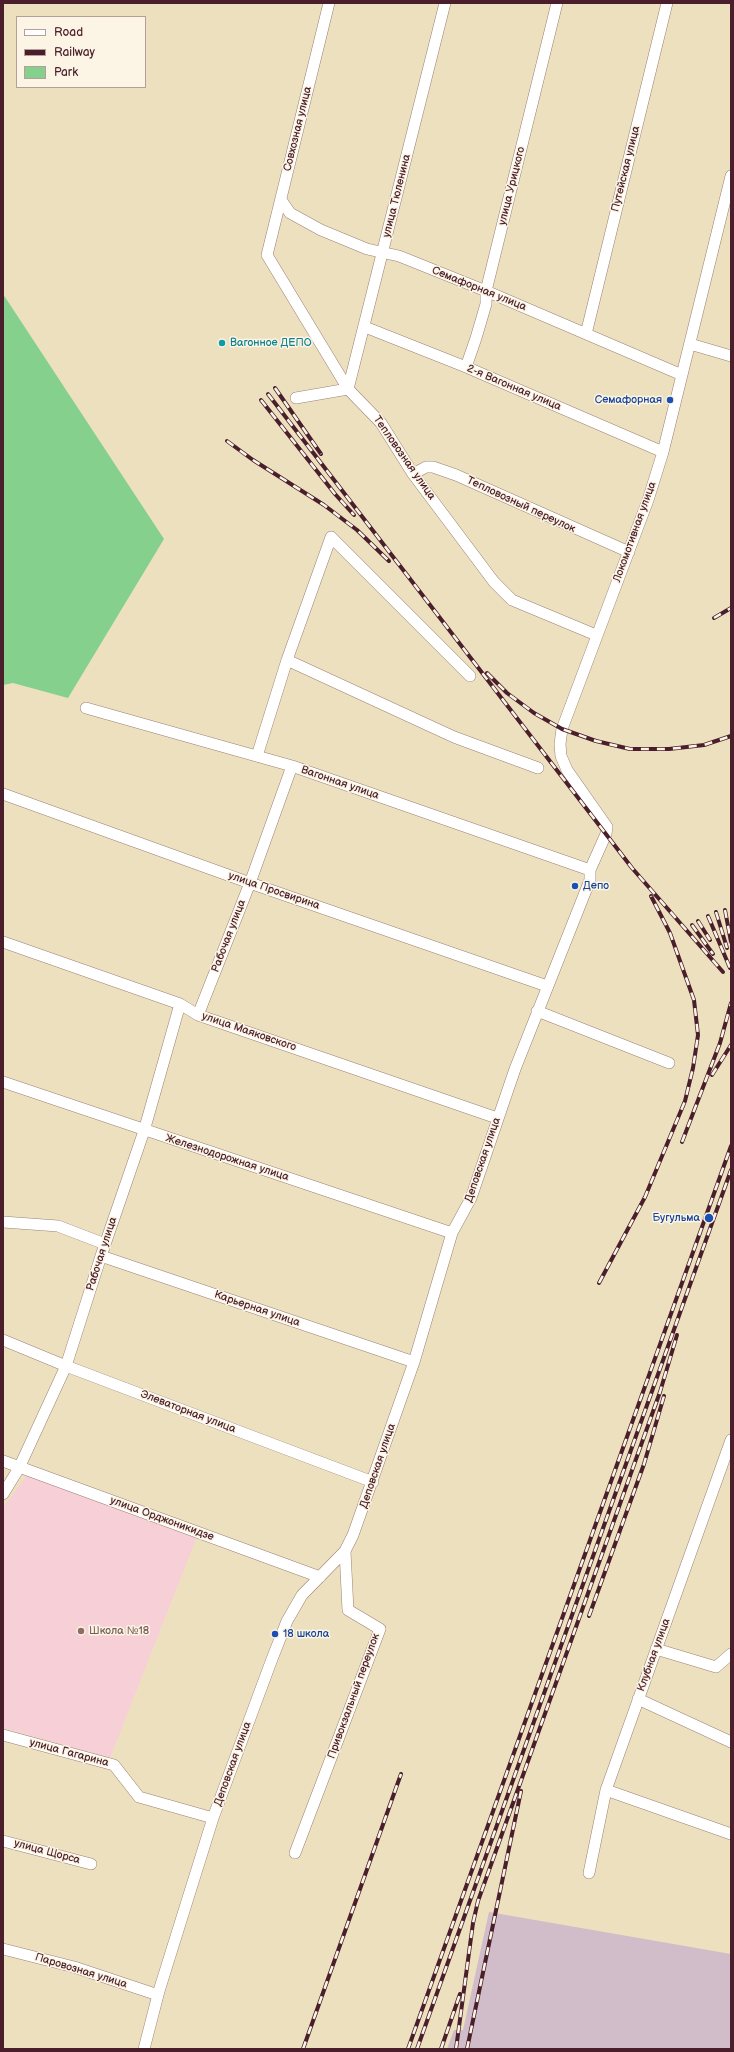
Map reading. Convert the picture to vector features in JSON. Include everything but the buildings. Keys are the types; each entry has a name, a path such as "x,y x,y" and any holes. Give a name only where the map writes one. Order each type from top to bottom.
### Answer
{"street":[{"name":"Совхозная улица","path":"267,255 330,3"},
{"name":"улица Тюленина","path":"348,389 365,327 445,3"},
{"name":"улица Урицкого","path":"466,367 484,310 486,291 557,3"},
{"name":"Путейская улица","path":"586,334 666,3"},
{"name":"Локомотивная улица","path":"590,870 606,834 607,827 567,770 561,756 560,744 566,716 629,552 648,500 663,452 731,176"},
{"name":"Семафорная улица","path":"281,200 290,213 321,230 367,249 398,256 486,291 682,374"},
{"name":"Тепловозная улица","path":"267,255 348,389 381,422 413,474 494,582 512,600 596,635"},
{"name":"2-я Вагонная улица","path":"365,327 466,367 663,452"},
{"path":"690,344 731,356"},
{"path":"296,398 348,389"},
{"name":"Тепловозный переулок","path":"413,474 426,468 433,467 456,475 629,552"},
{"path":"257,756 287,660 331,537 470,676"},
{"path":"287,660 454,737 538,768"},
{"name":"Вагонная улица","path":"86,708 292,766 590,870"},
{"name":"Рабочая улица","path":"198,1015 250,883 292,766"},
{"name":"улица Просвирина","path":"3,794 250,883 547,986"},
{"name":"Деповская улица","path":"144,2049 158,1995 213,1818 287,1621 302,1596 345,1551 354,1536 414,1362 452,1233 471,1198 497,1118 537,1011 590,880 590,870"},
{"name":"улица Маяковского","path":"3,942 180,1004 198,1015 497,1118"},
{"name":"Рабочая улица","path":"3,1494 19,1468 66,1366 101,1256 144,1131 180,1004"},
{"path":"537,1011 669,1063"},
{"name":"Железнодорожная улица","path":"3,1082 144,1131 452,1233"},
{"path":"3,1222 58,1226 105,1244"},
{"name":"Карьерная улица","path":"101,1256 414,1362"},
{"name":"Элеваторная улица","path":"3,1340 66,1366 373,1482"},
{"name":"Клубная улица","path":"589,1873 606,1790 731,1440"},
{"name":"улица Орджоникидзе","path":"3,1461 320,1577"},
{"name":"Привокзальный переулок","path":"295,1853 380,1629 348,1610 345,1551"},
{"path":"656,1649 716,1667 731,1654"},
{"path":"638,1699 731,1742"},
{"name":"улица Гагарина","path":"3,1735 114,1765 139,1797 213,1818"},
{"path":"606,1790 731,1834"},
{"name":"улица Щорса","path":"3,1841 91,1864"},
{"name":"Паровозная улица","path":"3,1949 74,1967 158,1995"}],"shaded area":[{"name":"Школа №18","path":"30,1471 198,1534 110,1758 3,1728 3,1508"},
{"path":"489,1912 731,1954 731,2049 447,2049 454,2030 463,2030"}],"green space":[{"path":"3,294 164,539 68,698 13,683 3,685"}],"railway":[{"path":"275,388 321,454"},
{"path":"268,394 632,868 723,972"},
{"path":"261,400 335,494 354,515"},
{"path":"227,441 253,460 324,505 357,530 389,561"},
{"path":"714,618 731,608"},
{"path":"487,673 507,693 534,713 562,729 596,741 630,749 669,749 704,745 731,736"},
{"path":"599,1283 645,1197 685,1101 693,1068 698,1035 694,1000 670,933 651,896"},
{"path":"725,910 731,942"},
{"path":"716,912 727,948"},
{"path":"708,916 730,968"},
{"path":"698,921 710,940"},
{"path":"692,925 713,954"},
{"path":"682,1142 720,1043 731,1003"},
{"path":"712,1075 731,1045"},
{"path":"408,2049 731,1146"},
{"path":"417,2049 731,1170"},
{"path":"456,2049 473,1923 478,1901 660,1392 677,1335"},
{"path":"589,1616 644,1464 664,1396"},
{"path":"303,2049 401,1774"},
{"path":"467,2049 521,1791"},
{"path":"441,2049 460,1994"}],"place":[{"name":"Вагонное ДЕПО","path":"222,343"},
{"name":"Семафорная","path":"670,400"},
{"name":"Депо","path":"575,886"},
{"name":"Бугульма","path":"709,1218"},
{"name":"Школа №18","path":"81,1631"},
{"name":"18 школа","path":"275,1634"}]}
